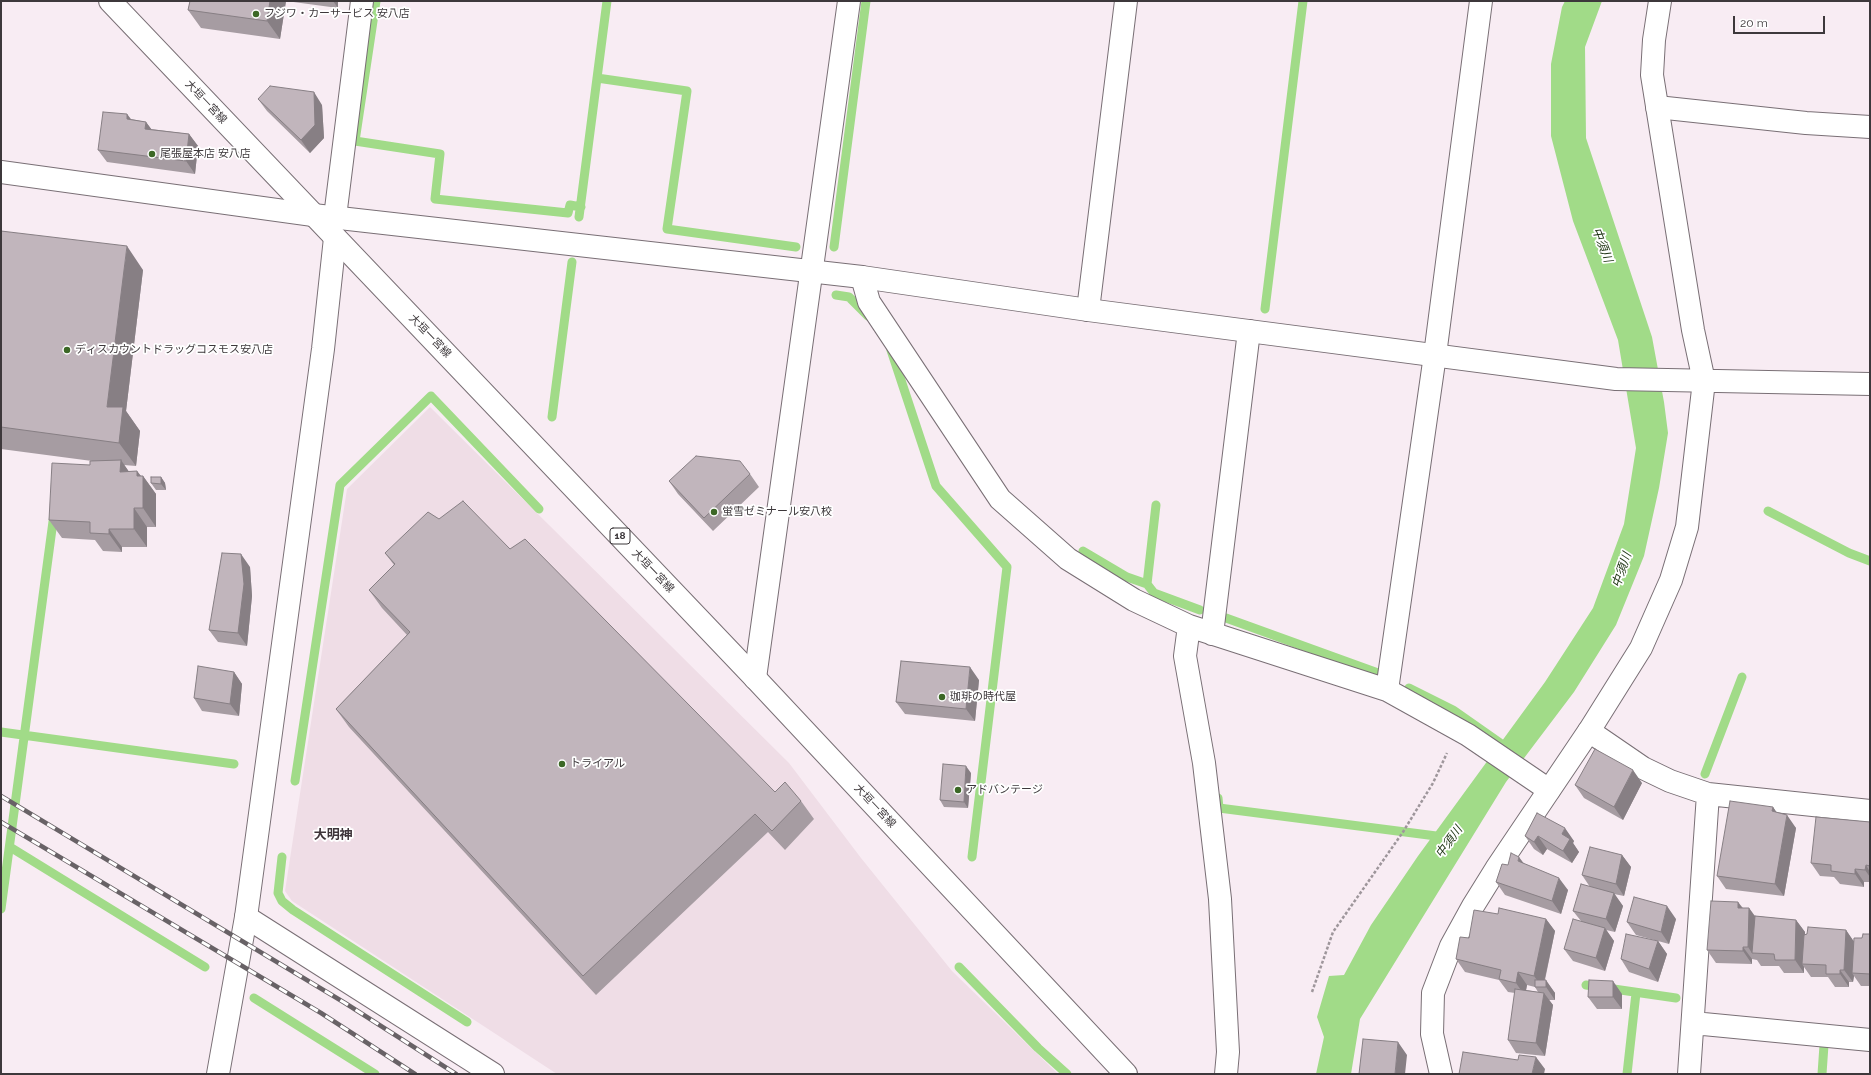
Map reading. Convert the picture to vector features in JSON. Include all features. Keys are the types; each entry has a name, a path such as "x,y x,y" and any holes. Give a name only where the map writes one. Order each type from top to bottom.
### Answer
{"street":[{"name":"大垣一宮線","path":"110,1 313,215 335,227 1126,1074"},
{"path":"218,1074 246,917 323,349 335,227 362,1"},
{"path":"755,678 813,272 849,1"},
{"path":"1088,310 1126,1"},
{"path":"1387,690 1435,355 1481,1"},
{"path":"1440,1074 1432,1034 1433,992 1451,946 1473,906 1641,648 1671,580 1686,526 1704,381 1692,322 1652,75 1654,40 1660,1"},
{"path":"1657,107 1806,123 1870,127"},
{"path":"1,172 313,215"},
{"path":"335,227 862,277 1088,310 1616,379 1870,384"},
{"path":"862,277 869,302 1000,499 1068,559 1134,600 1189,626 1387,690 1464,732 1548,790"},
{"path":"1212,634 1249,331"},
{"path":"1189,626 1185,656 1204,763 1220,899 1228,1052 1226,1074"},
{"path":"1588,730 1643,768 1670,781 1708,794 1870,811"},
{"path":"1689,1074 1708,794"},
{"path":"246,917 493,1074"},
{"path":"1693,1023 1870,1040"}],"path":[{"path":"1312,992 1333,932 1403,832 1464,732"}],"shaded area":[{"path":"430,407 789,763 861,858 952,971 1058,1074 557,1074 292,901 285,891 347,489"}],"water":[{"name":"中須川","path":"1565,1 1602,1 1585,47 1586,138 1652,337 1664,402 1668,433 1659,488 1644,556 1616,625 1574,692 1506,782 1360,1019 1351,1074 1316,1074 1324,1037 1317,1017 1329,976 1344,975 1371,925 1418,856 1545,682 1593,608 1624,524 1636,448 1618,340 1573,221 1551,136 1551,64 1562,7"}],"building":[{"path":"190,1 270,1 267,21 188,10"},
{"path":"270,86 314,92 315,125 301,140 258,99"},
{"path":"103,112 127,114 127,119 146,122 145,129 189,134 186,161 98,150"},
{"name":"ディスカウントドラッグコスモス安八店","path":"1,231 127,246 107,407 123,407 119,443 1,427"},
{"name":"蛍雪ゼミナール安八校","path":"696,456 740,461 750,474 704,518 669,481"},
{"path":"121,460 120,472 137,471 137,476 143,476 143,508 134,508 134,529 109,529 109,534 90,533 90,522 49,520 52,463 90,465 90,461"},
{"path":"151,477 161,477 161,484 151,483"},
{"name":"トライアル","path":"463,501 510,549 525,539 775,792 785,782 801,801 772,831 755,814 583,976 336,709 410,632 369,590 395,564 385,553 428,512 439,519"},
{"path":"222,553 241,554 244,584 238,633 209,630"},
{"name":"珈琲の時代屋","path":"901,661 970,667 966,709 896,702"},
{"path":"198,666 234,672 230,704 194,698"},
{"path":"1595,749 1633,770 1614,807 1575,785"},
{"name":"アドバンテージ","path":"943,764 966,766 964,802 940,800"},
{"path":"1730,801 1773,807 1772,811 1787,815 1775,884 1717,876"},
{"path":"1537,813 1565,828 1562,834 1570,839 1563,851 1538,836 1534,842 1525,836"},
{"path":"1816,817 1870,822 1870,866 1866,865 1865,870 1855,869 1855,874 1831,871 1831,865 1811,863"},
{"path":"1590,847 1622,855 1616,884 1582,875"},
{"path":"1511,853 1519,857 1518,861 1559,878 1552,901 1496,882 1502,864 1508,865"},
{"path":"1581,884 1614,893 1606,919 1573,911"},
{"path":"1634,897 1667,906 1661,932 1627,922"},
{"path":"1711,901 1738,902 1738,908 1749,908 1748,947 1743,947 1743,951 1707,950"},
{"path":"1499,908 1546,919 1534,976 1518,972 1516,983 1499,979 1501,970 1456,959 1460,937 1469,938 1474,910 1498,914"},
{"path":"1755,916 1796,920 1795,960 1775,960 1774,954 1752,953"},
{"path":"1573,919 1605,928 1596,958 1564,949"},
{"path":"1808,927 1846,930 1844,970 1840,970 1840,974 1826,974 1826,965 1802,964 1804,935 1807,934"},
{"path":"1626,934 1658,941 1649,969 1621,959"},
{"path":"1863,934 1870,934 1870,974 1852,973 1854,938 1862,938"},
{"path":"1535,980 1546,980 1546,987 1535,987"},
{"path":"1589,980 1613,981 1613,997 1588,997"},
{"path":"1515,989 1544,993 1536,1043 1508,1040"},
{"path":"1363,1039 1398,1042 1395,1074 1359,1074"},
{"path":"1463,1052 1518,1060 1519,1055 1536,1057 1532,1074 1459,1074"}],"waterway":[{"path":"376,1 355,141 440,154 435,199 568,213 570,205 581,207"},
{"path":"579,217 607,1"},
{"path":"834,247 866,1"},
{"path":"1265,309 1303,1"},
{"path":"597,78 687,91 667,229 796,247"},
{"path":"552,417 572,262"},
{"path":"836,295 849,297 868,316"},
{"path":"891,350 936,486 1007,567 972,857"},
{"path":"295,781 340,485 431,396 539,509"},
{"path":"1156,505 1147,584 1154,593 1200,610"},
{"path":"1768,511 1849,553 1870,561"},
{"path":"1,909 54,514"},
{"path":"1083,551 1127,577 1147,584"},
{"path":"1226,618 1378,673"},
{"path":"1705,774 1742,677"},
{"path":"1409,688 1453,710 1510,750"},
{"path":"1,732 234,764"},
{"name":"中須川","path":"1218,798 1219,808 1444,837"},
{"path":"10,847 205,967"},
{"path":"282,857 278,893 282,901 293,910 467,1022"},
{"path":"959,967 1038,1048 1067,1074"},
{"path":"1586,985 1676,998"},
{"path":"1627,1074 1636,993"},
{"path":"254,998 375,1074"},
{"path":"1822,1074 1824,1045"}],"railway":[{"path":"1,796 345,1003 456,1074"},
{"path":"1,822 321,1013 415,1074"}],"place":[{"name":"フジワ・カーサービス 安八店","path":"256,14"},
{"name":"尾張屋本店 安八店","path":"152,154"},
{"name":"ディスカウントドラッグコスモス安八店","path":"67,350"},
{"name":"蛍雪ゼミナール安八校","path":"714,512"},
{"name":"珈琲の時代屋","path":"942,697"},
{"name":"トライアル","path":"562,764"},
{"name":"アドバンテージ","path":"958,790"}],"district":[{"name":"大明神","path":"333,835"}]}
